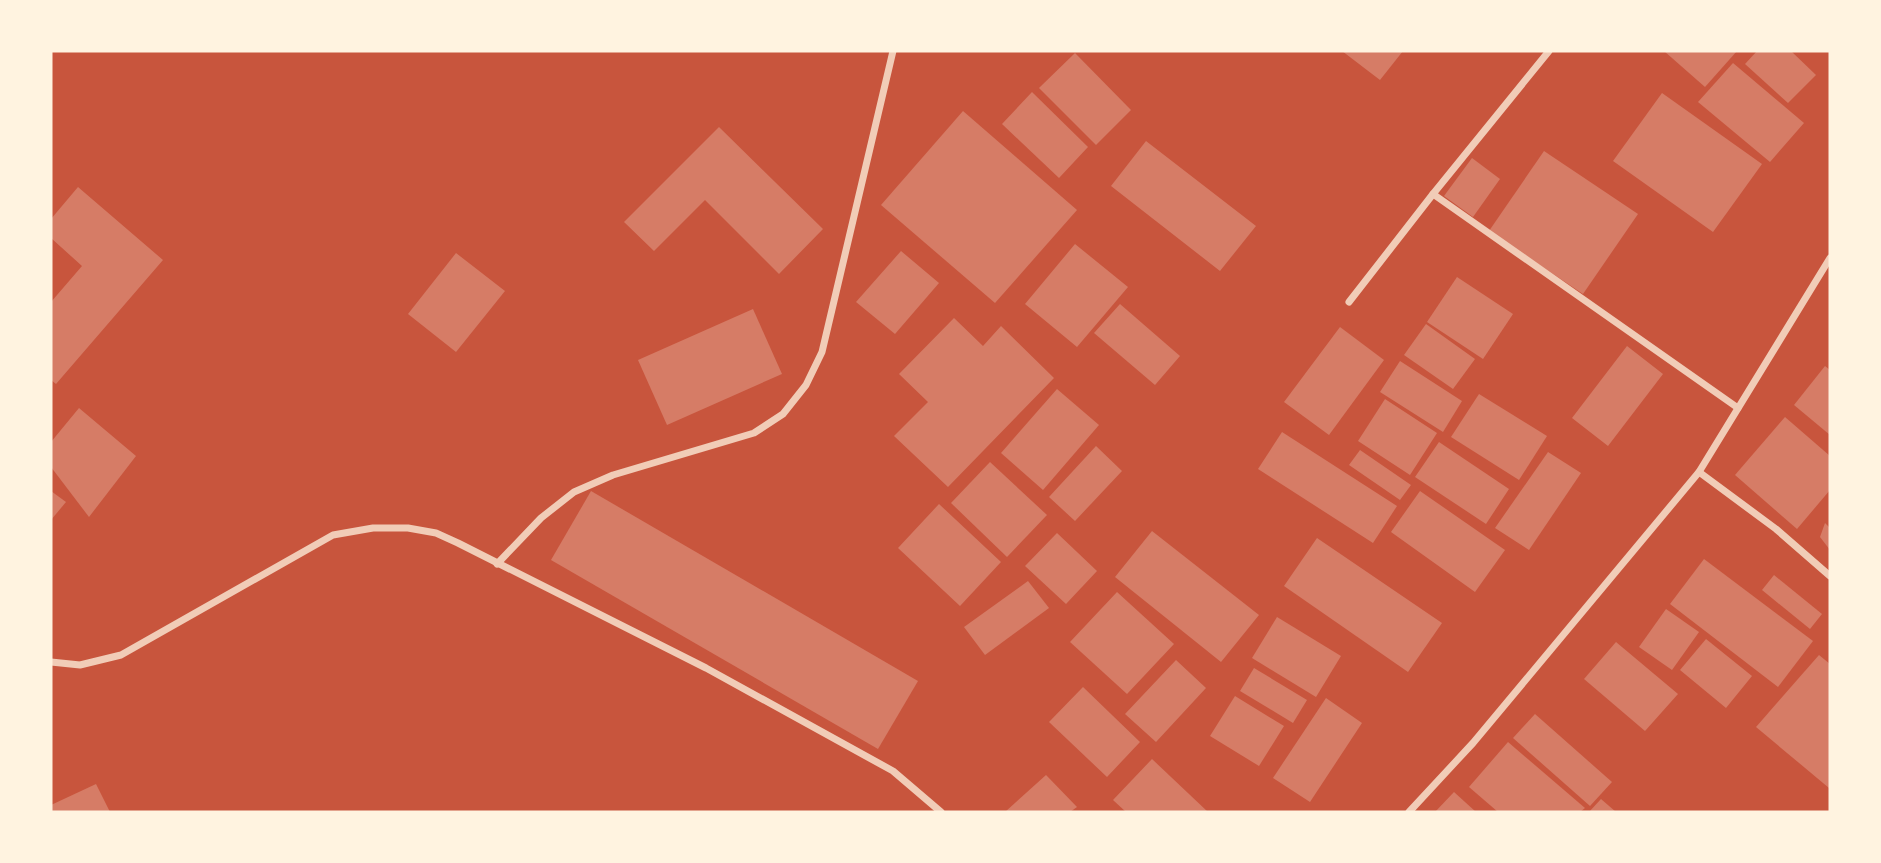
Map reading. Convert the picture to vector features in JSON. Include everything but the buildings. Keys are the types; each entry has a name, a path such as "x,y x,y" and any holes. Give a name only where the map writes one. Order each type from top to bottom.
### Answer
{"street":[{"path":"497,564 541,517 574,492 613,475 754,433 783,414 806,385 822,352 893,51"},
{"path":"1349,302 1549,51"},
{"path":"1433,194 1738,408"},
{"path":"1409,812 1473,743 1699,472 1830,258"},
{"path":"1699,472 1776,528 1830,576"},
{"path":"51,662 80,665 121,655 333,534 373,528 408,527 436,533 458,543 706,668 893,771 941,812"}]}
